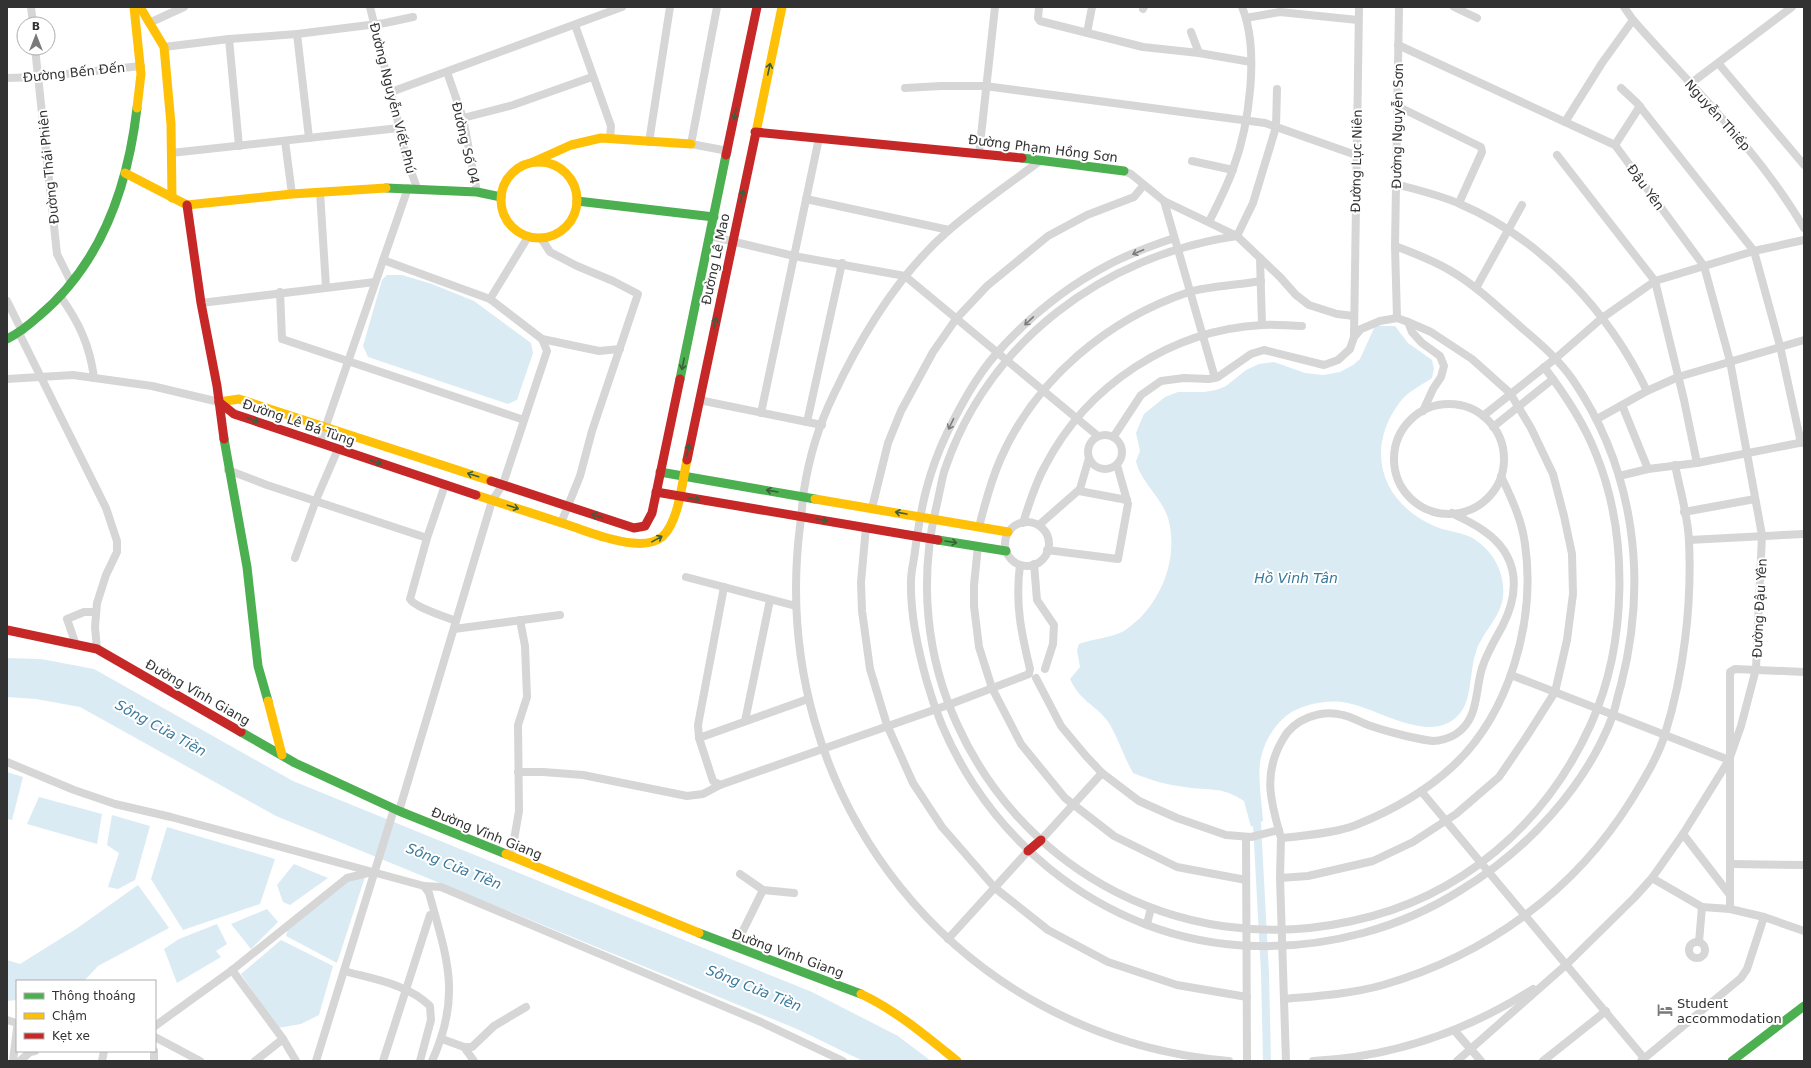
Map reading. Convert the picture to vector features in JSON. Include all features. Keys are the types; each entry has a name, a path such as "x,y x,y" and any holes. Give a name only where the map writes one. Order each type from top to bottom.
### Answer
{"street":[{"path":"7,339 20,332 57,301 91,257 116,204 134,144 141,74 134,7"},
{"path":"140,7 164,47 171,124 172,198"},
{"path":"149,23 184,7"},
{"name":"Đường Nguyễn Viết Phú","path":"370,7 408,163 417,188"},
{"path":"649,142 670,7"},
{"path":"691,144 717,7"},
{"name":"Đường Lê Mao","path":"634,528 645,526 652,513 757,7"},
{"name":"Đường Lê Mao","path":"675,516 782,7"},
{"path":"979,154 985,86 995,7"},
{"path":"1038,7 1038,18 1040,21 1143,47 1199,53 1251,62"},
{"path":"1087,33 1092,7"},
{"path":"1209,222 1233,170 1246,121 1251,62 1250,38 1242,7"},
{"name":"Đường Lục Niên","path":"1354,337 1358,7"},
{"name":"Đường Nguyễn Sơn","path":"1397,318 1395,246 1399,7"},
{"path":"1454,7 1476,18"},
{"name":"Nguyễn Thiếp","path":"1624,7 1758,160 1780,189 1804,228"},
{"path":"1690,84 1792,7"},
{"path":"391,92 619,8"},
{"path":"1246,18 1280,12 1358,20"},
{"path":"164,47 229,39 298,34 413,17"},
{"path":"1565,122 1602,63 1634,20"},
{"path":"574,25 611,126 610,138"},
{"path":"1191,32 1199,53"},
{"path":"298,34 309,138"},
{"path":"229,39 239,146"},
{"path":"1398,45 1615,144 1640,106"},
{"name":"Đường Thái Phiên","path":"36,56 57,254 71,282"},
{"path":"1718,63 1804,165"},
{"name":"Đường Bến Đến","path":"7,78 38,77 141,66"},
{"name":"Đường Số 04","path":"447,72 463,118 477,192"},
{"path":"463,118 513,105 592,77"},
{"path":"905,88 985,86 1246,121 1276,127 1356,155"},
{"path":"1619,476 1648,469 1746,454 1802,442 1780,346 1754,251 1640,106 1621,88"},
{"path":"1277,89 1276,127 1253,203 1237,236 1177,248 1128,267 1083,292 1042,324 1006,361 981,396 960,433 944,473 929,538 926,576 930,631 938,672 948,705 966,745 990,783 1017,817 1041,840 1085,875 1124,896 1151,908 1208,925 1250,929 1283,930 1328,926 1372,917 1415,901 1456,880 1493,854 1526,823 1555,789 1579,750 1598,709 1610,667 1617,624 1619,581 1616,537 1610,500 1595,452 1578,418 1544,367"},
{"path":"1398,106 1481,147 1482,152 1459,203"},
{"path":"171,153 399,128"},
{"name":"Đường Phạm Hồng Sơn","path":"755,132 1041,160 1124,171 1131,174 1164,201 1237,236 1296,295 1309,305 1337,314 1354,316"},
{"path":"531,163 549,164 565,172 572,182 577,194 577,207 572,219 564,229 553,236 541,238 528,237 516,231 508,222 502,210 501,197 504,186 510,176 520,168 550,153 581,143 610,138 691,144 728,151"},
{"path":"761,413 819,138"},
{"path":"285,141 292,194"},
{"name":"Đậu Yên","path":"1615,144 1704,266 1730,361 1746,454"},
{"path":"1557,155 1655,282 1697,462"},
{"path":"1041,160 949,230 905,276 878,314 832,397 808,468 803,496 798,550 796,606 808,699 822,748 839,791 865,838 906,894 948,939 985,969 1011,987 1066,1018 1117,1038 1155,1050 1201,1060 1230,1061"},
{"path":"1192,161 1233,170"},
{"path":"125,173 187,205 292,194 396,187 477,192 501,197"},
{"path":"1396,184 1459,203 1489,218 1508,230 1553,266 1602,318 1634,364 1648,391"},
{"path":"872,508 888,443 901,411 933,352 956,319 987,286 1048,236 1086,215 1134,197 1144,186"},
{"path":"320,443 408,188"},
{"path":"320,192 326,287"},
{"path":"806,199 949,230"},
{"path":"577,201 714,217"},
{"path":"1164,201 1215,378"},
{"path":"187,205 201,302 219,402 228,470 247,567 258,666 282,755"},
{"path":"1476,288 1522,205"},
{"path":"710,236 794,256 842,263 905,276 1098,436"},
{"path":"490,299 528,237"},
{"path":"541,238 550,252 577,266 613,280 638,294 592,431 580,476 561,523"},
{"path":"1174,238 1109,264 1062,294 1030,320 997,353 960,406 938,452 926,483 911,581 916,644 934,709 951,749 973,786 998,820 1028,851 1054,873 1093,899 1146,924 1193,938 1250,946 1283,946 1325,941 1360,934 1407,918 1446,900 1489,872 1515,851 1545,822 1572,788 1594,752 1613,714 1626,665 1634,618 1636,570 1630,522 1619,476 1597,419 1573,380 1556,358 1476,288 1452,271 1395,246"},
{"path":"1483,416 1510,393 1556,358 1602,318 1655,282 1754,251 1804,240"},
{"path":"1260,258 1262,325"},
{"path":"383,260 490,299 542,339 600,351 620,350"},
{"path":"807,422 842,263"},
{"path":"201,302 375,282"},
{"path":"979,527 989,489 1001,457 1019,425 1042,391 1069,363 1100,336 1142,312 1190,292 1261,282"},
{"path":"280,292 282,339 524,420"},
{"path":"60,296 81,329 91,354 94,378"},
{"path":"7,301 39,376 106,508 117,541 117,552 106,575 95,612 97,649"},
{"path":"1114,436 1141,396 1161,382 1184,378 1215,378 1251,354 1264,350 1324,365 1338,360 1350,349 1354,337 1361,329 1380,321 1397,318 1431,332 1472,359 1510,393 1531,428 1553,474 1572,554 1573,594 1567,640 1554,692 1525,739 1499,777 1456,814 1413,842 1373,861 1308,876 1280,878"},
{"path":"1408,322 1412,332 1422,343 1440,356 1444,366 1441,377 1433,389 1423,411"},
{"path":"1023,522 1045,466 1076,419 1099,393 1123,374 1170,348 1202,336 1230,329 1262,325 1302,326"},
{"path":"316,1061 391,819 397,810 492,501 502,484 547,351 542,339"},
{"path":"1597,419 1648,391 1678,377 1804,340"},
{"path":"7,379 73,375 152,386 219,402"},
{"path":"1494,427 1553,379"},
{"name":"Đường Lê Bá Tùng","path":"219,402 239,399 326,426 634,528"},
{"path":"699,400 822,425"},
{"name":"Đường Lê Bá Tùng","path":"219,402 234,414 492,501 628,543 643,544 655,540 668,529 675,516"},
{"path":"1454,405 1469,408 1483,416 1494,427 1503,448 1504,464 1501,476 1493,492 1482,503 1468,510 1452,513 1437,512 1416,502 1405,491 1395,470 1396,447 1401,432 1411,420 1423,411 1438,406 1454,405"},
{"path":"1622,405 1648,469"},
{"path":"1039,525 1079,491 1089,458 1089,445 1098,436 1106,434 1114,436 1120,442 1123,450 1122,458 1117,465 1109,469 1101,468 1094,464 1089,458"},
{"path":"295,558 316,500 338,449"},
{"name":"Đường Đậu Yên","path":"1729,760 1741,726 1756,669 1762,535 1746,454"},
{"path":"1047,550 1118,559 1127,500 1117,465"},
{"path":"1284,999 1333,995 1374,987 1428,970 1472,950 1525,916 1553,894 1588,860 1618,821 1644,780 1665,736 1683,661 1687,636 1689,540 1675,465"},
{"path":"228,470 267,485 427,538"},
{"path":"660,472 1008,532"},
{"path":"1036,678 1061,726 1086,756 1102,773 1139,801 1177,818 1226,836 1248,837 1269,832 1310,835 1354,826 1400,804 1421,791 1454,765 1483,731 1512,675 1524,629 1527,605 1527,580 1525,544 1521,526 1513,500 1501,476"},
{"path":"445,485 427,538 410,600 455,625 560,615"},
{"path":"1079,491 1127,500"},
{"path":"656,492 1006,551"},
{"path":"1610,500 1624,497"},
{"path":"1684,512 1755,499"},
{"path":"1286,1061 1280,834 1270,798 1271,771 1278,747 1286,734 1300,720 1321,714 1343,714 1370,725 1434,741 1446,739 1456,734 1472,715 1481,670 1490,647 1502,628 1511,606 1515,587 1512,567 1502,547 1485,531 1452,513"},
{"path":"1023,522 1039,525 1047,536 1047,550 1040,561 1034,564 1020,565 1009,557 1006,551 1005,538 1012,527 1023,522"},
{"path":"866,527 861,582 865,640 875,691 887,725 913,784 942,827 995,888 1048,930 1108,962 1177,985 1247,997"},
{"path":"1689,540 1804,534"},
{"path":"978,546 974,584 976,627 985,668 992,688 1021,744 1064,798 1114,836 1177,867 1246,880"},
{"path":"1034,564 1037,600 1054,625 1053,644 1045,669"},
{"path":"518,772 583,775 687,796 703,794 720,785 887,725 948,705 1028,674 1030,671 1018,609 1020,565"},
{"path":"686,577 796,606"},
{"path":"720,785 713,781 698,738 698,719 724,587"},
{"path":"745,721 770,600"},
{"path":"76,645 67,619 84,612 95,612"},
{"path":"511,858 518,820 518,725 527,698 525,646 520,620"},
{"name":"Đường Vĩnh Giang","path":"7,630 97,649 310,771 397,810 511,858 735,948 854,991 907,1020 957,1061"},
{"path":"1730,909 1730,672 1735,669 1756,669 1804,672"},
{"path":"1512,675 1729,760"},
{"path":"698,738 808,699"},
{"path":"1457,1061 1567,964 1652,878 1683,834 1729,760"},
{"path":"7,762 74,790 115,804 376,868 424,886 441,887 761,1022 843,1061"},
{"path":"948,939 1028,851 1041,840 1074,805 1102,773"},
{"path":"1421,791 1606,1011 1643,1060 1742,978 1747,969 1764,917"},
{"path":"1683,834 1730,895"},
{"path":"1247,1061 1247,997 1250,946 1246,880 1248,837"},
{"path":"1731,864 1804,865"},
{"path":"156,1025 232,970 347,878 376,868"},
{"path":"740,874 763,890 794,893"},
{"path":"1652,878 1702,907 1730,909 1764,917 1804,931"},
{"path":"424,886 429,893 448,969 449,1010 442,1040 432,1061"},
{"path":"735,948 763,890"},
{"path":"1699,942 1702,907"},
{"path":"1146,924 1151,908"},
{"path":"383,1061 430,915"},
{"path":"232,970 283,1039 296,1061"},
{"path":"344,971 406,990 421,997 430,1006 431,1020 420,1061"},
{"path":"1314,1061 1336,1060 1400,1048 1454,1030 1502,1007 1558,971"},
{"path":"1732,1061 1804,1006"},
{"path":"442,1040 464,1047 474,1046 494,1026 526,1007"},
{"path":"1543,1061 1606,1011"},
{"path":"1454,1030 1481,1061"},
{"path":"13,1061 16,1036"},
{"path":"156,1038 200,1061"},
{"path":"255,1061 283,1039"},
{"path":"464,1047 474,1061"},
{"path":"20,1061 34,1052"}],"water":[{"path":"387,275 402,275 432,284 474,301 531,343 533,353 517,400 508,404 368,357 363,346 382,280"},
{"name":"Hồ Vinh Tân","path":"1375,326 1395,326 1408,343 1432,360 1434,369 1432,378 1403,398 1389,420 1383,437 1381,455 1383,472 1390,488 1400,502 1414,515 1439,528 1464,534 1482,545 1492,556 1499,568 1503,582 1503,597 1495,619 1482,638 1476,652 1465,706 1461,712 1449,722 1435,727 1420,726 1356,705 1342,702 1312,704 1298,709 1286,716 1272,731 1263,749 1260,763 1260,784 1263,821 1251,827 1244,801 1236,796 1222,791 1165,784 1133,773 1109,723 1079,693 1070,679 1080,667 1077,650 1079,644 1112,636 1129,628 1148,609 1156,597 1167,572 1171,545 1171,532 1168,518 1161,503 1142,476 1136,461 1140,451 1136,433 1144,414 1165,397 1178,392 1204,392 1216,390 1226,386 1246,370 1259,364 1274,362 1305,373 1323,375 1340,372 1353,365 1360,359"},
{"name":"Sông Cửa Tiền","path":"7,658 41,659 94,669 293,781 812,992 898,1036 931,1061 863,1061 797,1029 276,816 80,707 36,699 7,697"},
{"path":"7,772 23,777 12,820 7,819"},
{"path":"39,797 102,814 97,844 27,824"},
{"path":"112,815 150,826 135,880 118,889 108,887 119,853 107,845"},
{"path":"167,827 275,859 260,904 183,930 151,879"},
{"path":"294,864 328,878 290,905 283,902 277,885"},
{"path":"365,877 337,963 286,936 288,929 349,880"},
{"path":"138,885 169,928 98,966 85,980 16,980 16,1000 7,1001 7,960 20,964 76,929"},
{"path":"267,909 278,922 251,949 231,924"},
{"path":"217,924 227,944 216,951 221,957 177,983 164,949 179,939"},
{"path":"281,940 333,966 319,1015 301,1024 278,1028 241,974"}],"waterway":[{"path":"1257,824 1265,973 1267,1061"}],"traffic: fast":[{"path":"7,339 31,323 61,295 79,273 95,248 108,222 127,166 137,108"},
{"path":"680,379 726,155"},
{"path":"1022,158 1124,171"},
{"path":"386,188 477,192 501,197"},
{"path":"577,201 714,217"},
{"path":"224,439 247,567 258,666 268,701"},
{"path":"660,472 815,499"},
{"path":"938,540 1006,551"},
{"path":"241,732 295,763 399,811 506,854"},
{"path":"699,933 861,994"},
{"path":"1732,1061 1804,1006"}],"traffic: slow":[{"path":"134,7 141,74 137,108"},
{"path":"140,7 164,47 171,124 172,198"},
{"path":"755,137 782,7"},
{"path":"533,162 571,145 601,138 691,144"},
{"path":"539,162 553,165 566,173 574,186 577,200 574,214 566,227 553,235 539,238 525,235 512,227 504,214 501,200 504,186 512,173 525,165 539,162"},
{"path":"125,173 187,205 292,194 386,188"},
{"path":"219,402 239,399 491,481"},
{"path":"476,495 608,538 625,542 648,543 662,537 672,522 679,501 687,460"},
{"path":"815,499 1008,532"},
{"path":"268,701 282,755"},
{"path":"506,854 699,933"},
{"path":"861,994 899,1016 957,1061"}],"traffic: jam":[{"path":"726,155 757,7"},
{"path":"755,132 1022,158"},
{"path":"687,460 755,137"},
{"path":"187,205 201,303 217,386 224,439"},
{"path":"491,481 634,528 645,526 652,513 680,379"},
{"path":"219,402 234,414 476,495"},
{"path":"656,492 938,540"},
{"path":"7,630 97,649 241,732"},
{"path":"1028,851 1041,840"}],"place":[{"name":"Student accommodation","path":"1665,1010"}]}
